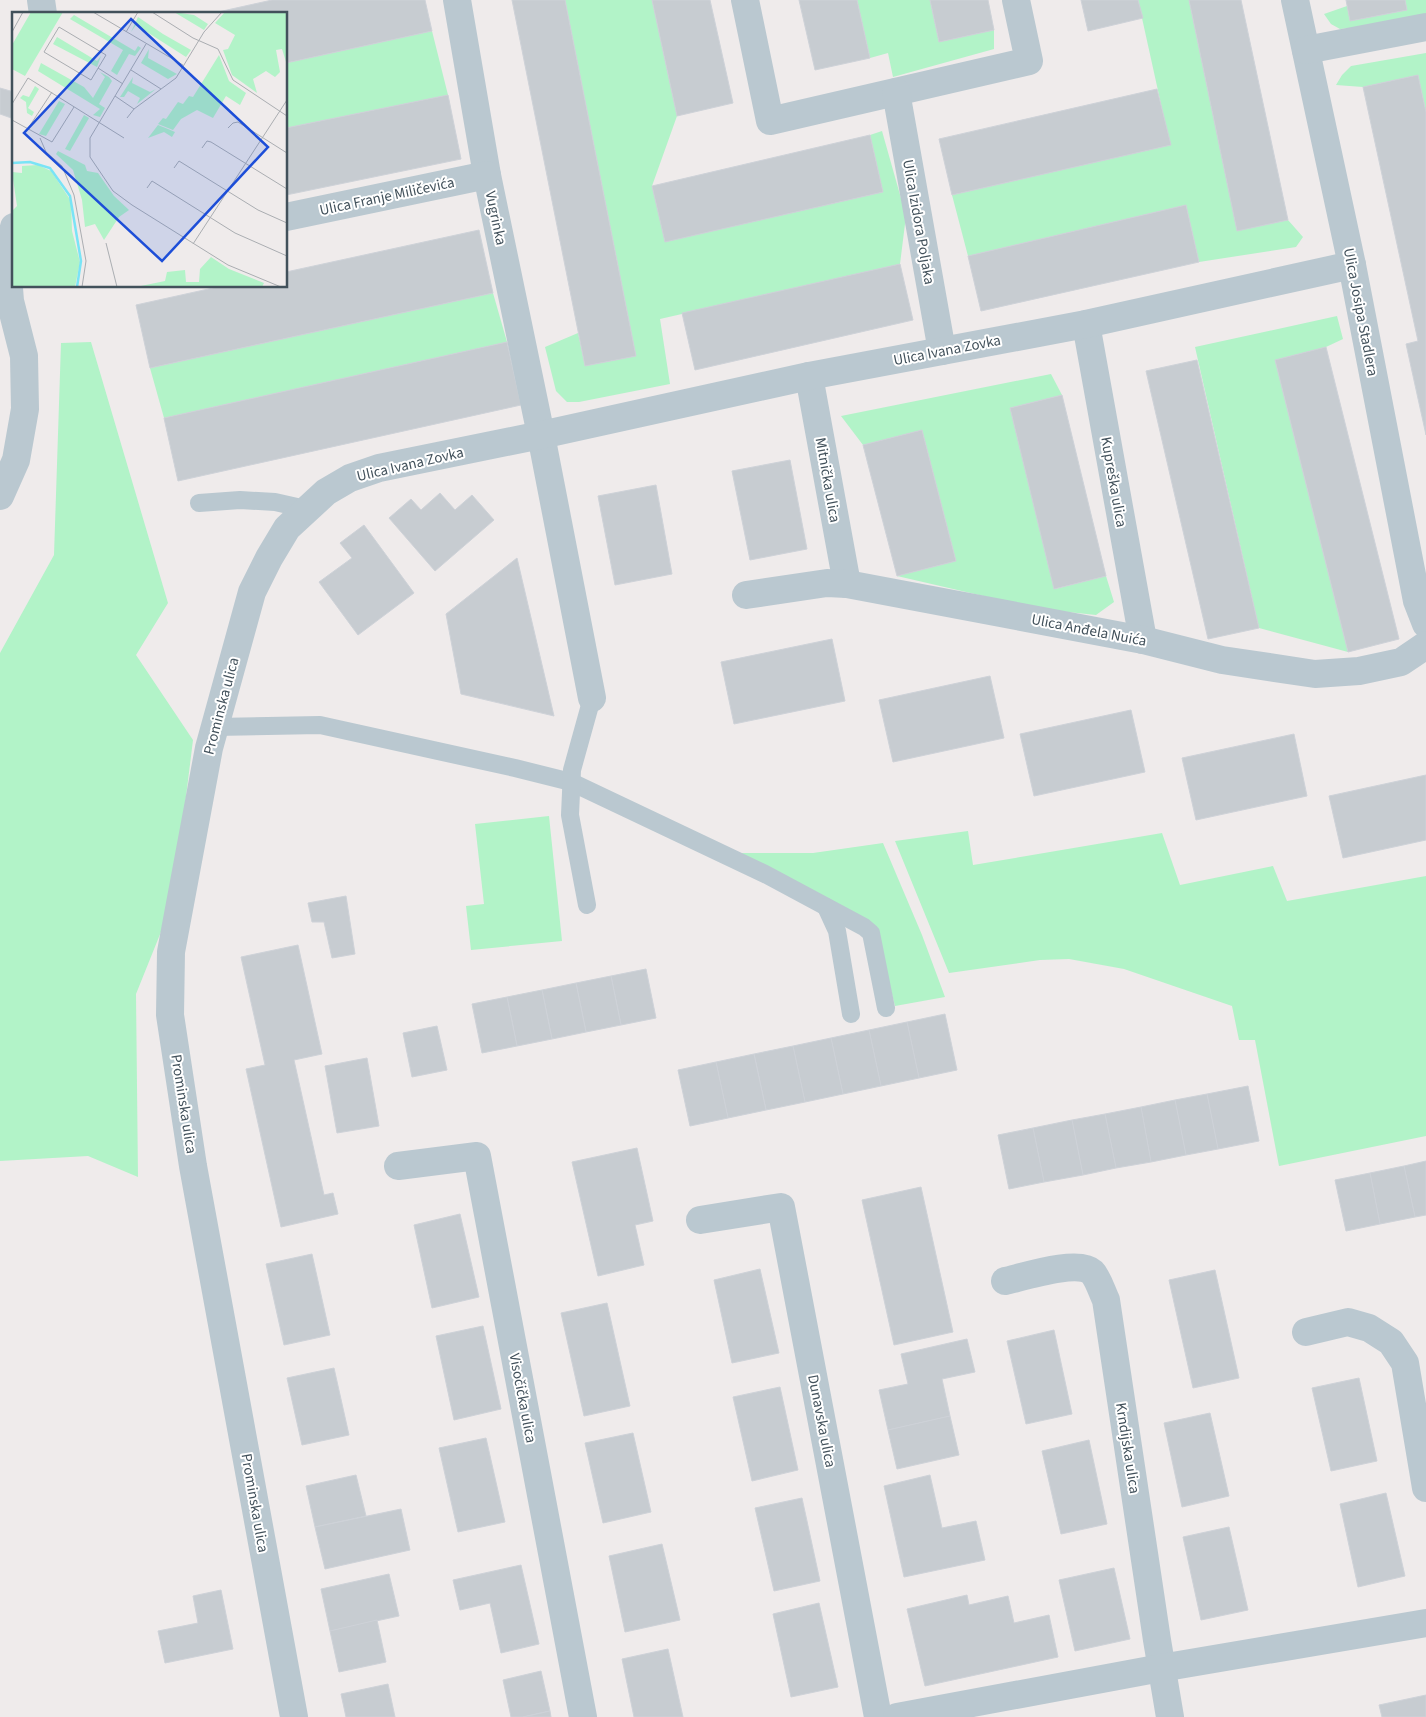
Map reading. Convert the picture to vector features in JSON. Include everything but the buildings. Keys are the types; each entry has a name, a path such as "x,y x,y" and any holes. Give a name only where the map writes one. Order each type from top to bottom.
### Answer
{"street":[{"name":"Vugrinka","path":"457,0 487,175 541,435"},
{"path":"745,0 770,121 1029,61 1016,0"},
{"name":"Ulica Josipa Stadlera","path":"1295,0 1352,265 1417,602 1426,624"},
{"path":"1306,50 1426,27"},
{"name":"Ulica Izidora Poljaka","path":"896,92 942,351"},
{"name":"Ulica Franje Miličevića","path":"288,217 487,175"},
{"path":"0,496 16,460 25,408 24,356 10,301 7,262 12,237"},
{"name":"Ulica Ivana Zovka","path":"306,509 326,492 350,478 379,468 541,435 810,376 1086,324 1352,265"},
{"name":"Kupreška ulica","path":"1086,324 1142,640"},
{"name":"Mitnička ulica","path":"810,376 847,584"},
{"path":"541,435 592,698"},
{"name":"Prominska ulica","path":"294,1717 193,1166 170,1014 171,952 209,748 252,592 287,528 306,509"},
{"name":"Ulica Anđela Nuića","path":"746,595 827,583 847,584 1142,640 1222,660 1315,674 1360,671 1401,662 1426,645"},
{"name":"Visočička ulica","path":"398,1166 477,1156 583,1717"},
{"name":"Dunavska ulica","path":"700,1220 781,1207 878,1717"},
{"name":"Krndijska ulica","path":"1005,1281 1070,1266 1083,1266 1092,1272 1106,1300 1170,1717"},
{"path":"1306,1332 1348,1322 1369,1328 1391,1342 1405,1363 1426,1488"},
{"path":"897,1717 1161,1668 1426,1623"}],"lane":[{"path":"199,503 240,500 275,502 306,509"},
{"path":"586,905 570,814 572,770 592,698"},
{"path":"216,727 320,725 571,782 765,874 864,927 871,933 886,1008"},
{"path":"826,907 837,931 851,1014"}],"green space":[{"path":"565,0 652,0 677,116 652,186 665,241 883,192 870,135 882,131 906,216 900,264 660,319 670,384 579,402 567,402 556,391 545,347 578,333 585,366 636,356"},
{"path":"857,0 930,0 939,42 994,30 994,49 893,77 888,53 870,58"},
{"path":"1138,0 1189,0 1237,230 1288,220 1303,237 1296,247 1199,262 1186,205 968,256 952,195 1170,145"},
{"path":"1405,0 1426,0 1426,14 1340,29 1331,24 1324,14 1347,6 1350,21 1407,10"},
{"path":"432,31 448,95 288,128 288,63"},
{"path":"1426,53 1426,112 1418,75 1363,87 1336,85 1351,66"},
{"path":"493,293 507,342 164,418 150,368"},
{"path":"1337,316 1343,339 1326,347 1275,360 1348,652 1259,628 1195,347"},
{"path":"91,342 168,603 136,655 193,740 173,902 136,994 138,1177 88,1156 0,1161 0,653 54,555 61,343"},
{"path":"1051,374 1062,395 1010,408 1055,589 1106,576 1114,602 1096,615 1040,609 897,576 956,561 922,430 863,445 841,416"},
{"path":"549,816 562,941 471,950 466,906 484,904 475,824"},
{"path":"968,831 973,865 1162,833 1180,885 1273,866 1287,901 1426,876 1426,1136 1279,1166 1255,1040 1239,1040 1232,1006 1124,969 1069,959 1040,960 949,973 895,841"},
{"path":"883,843 922,935 945,997 895,1006 875,927 738,853 813,853"}]}
